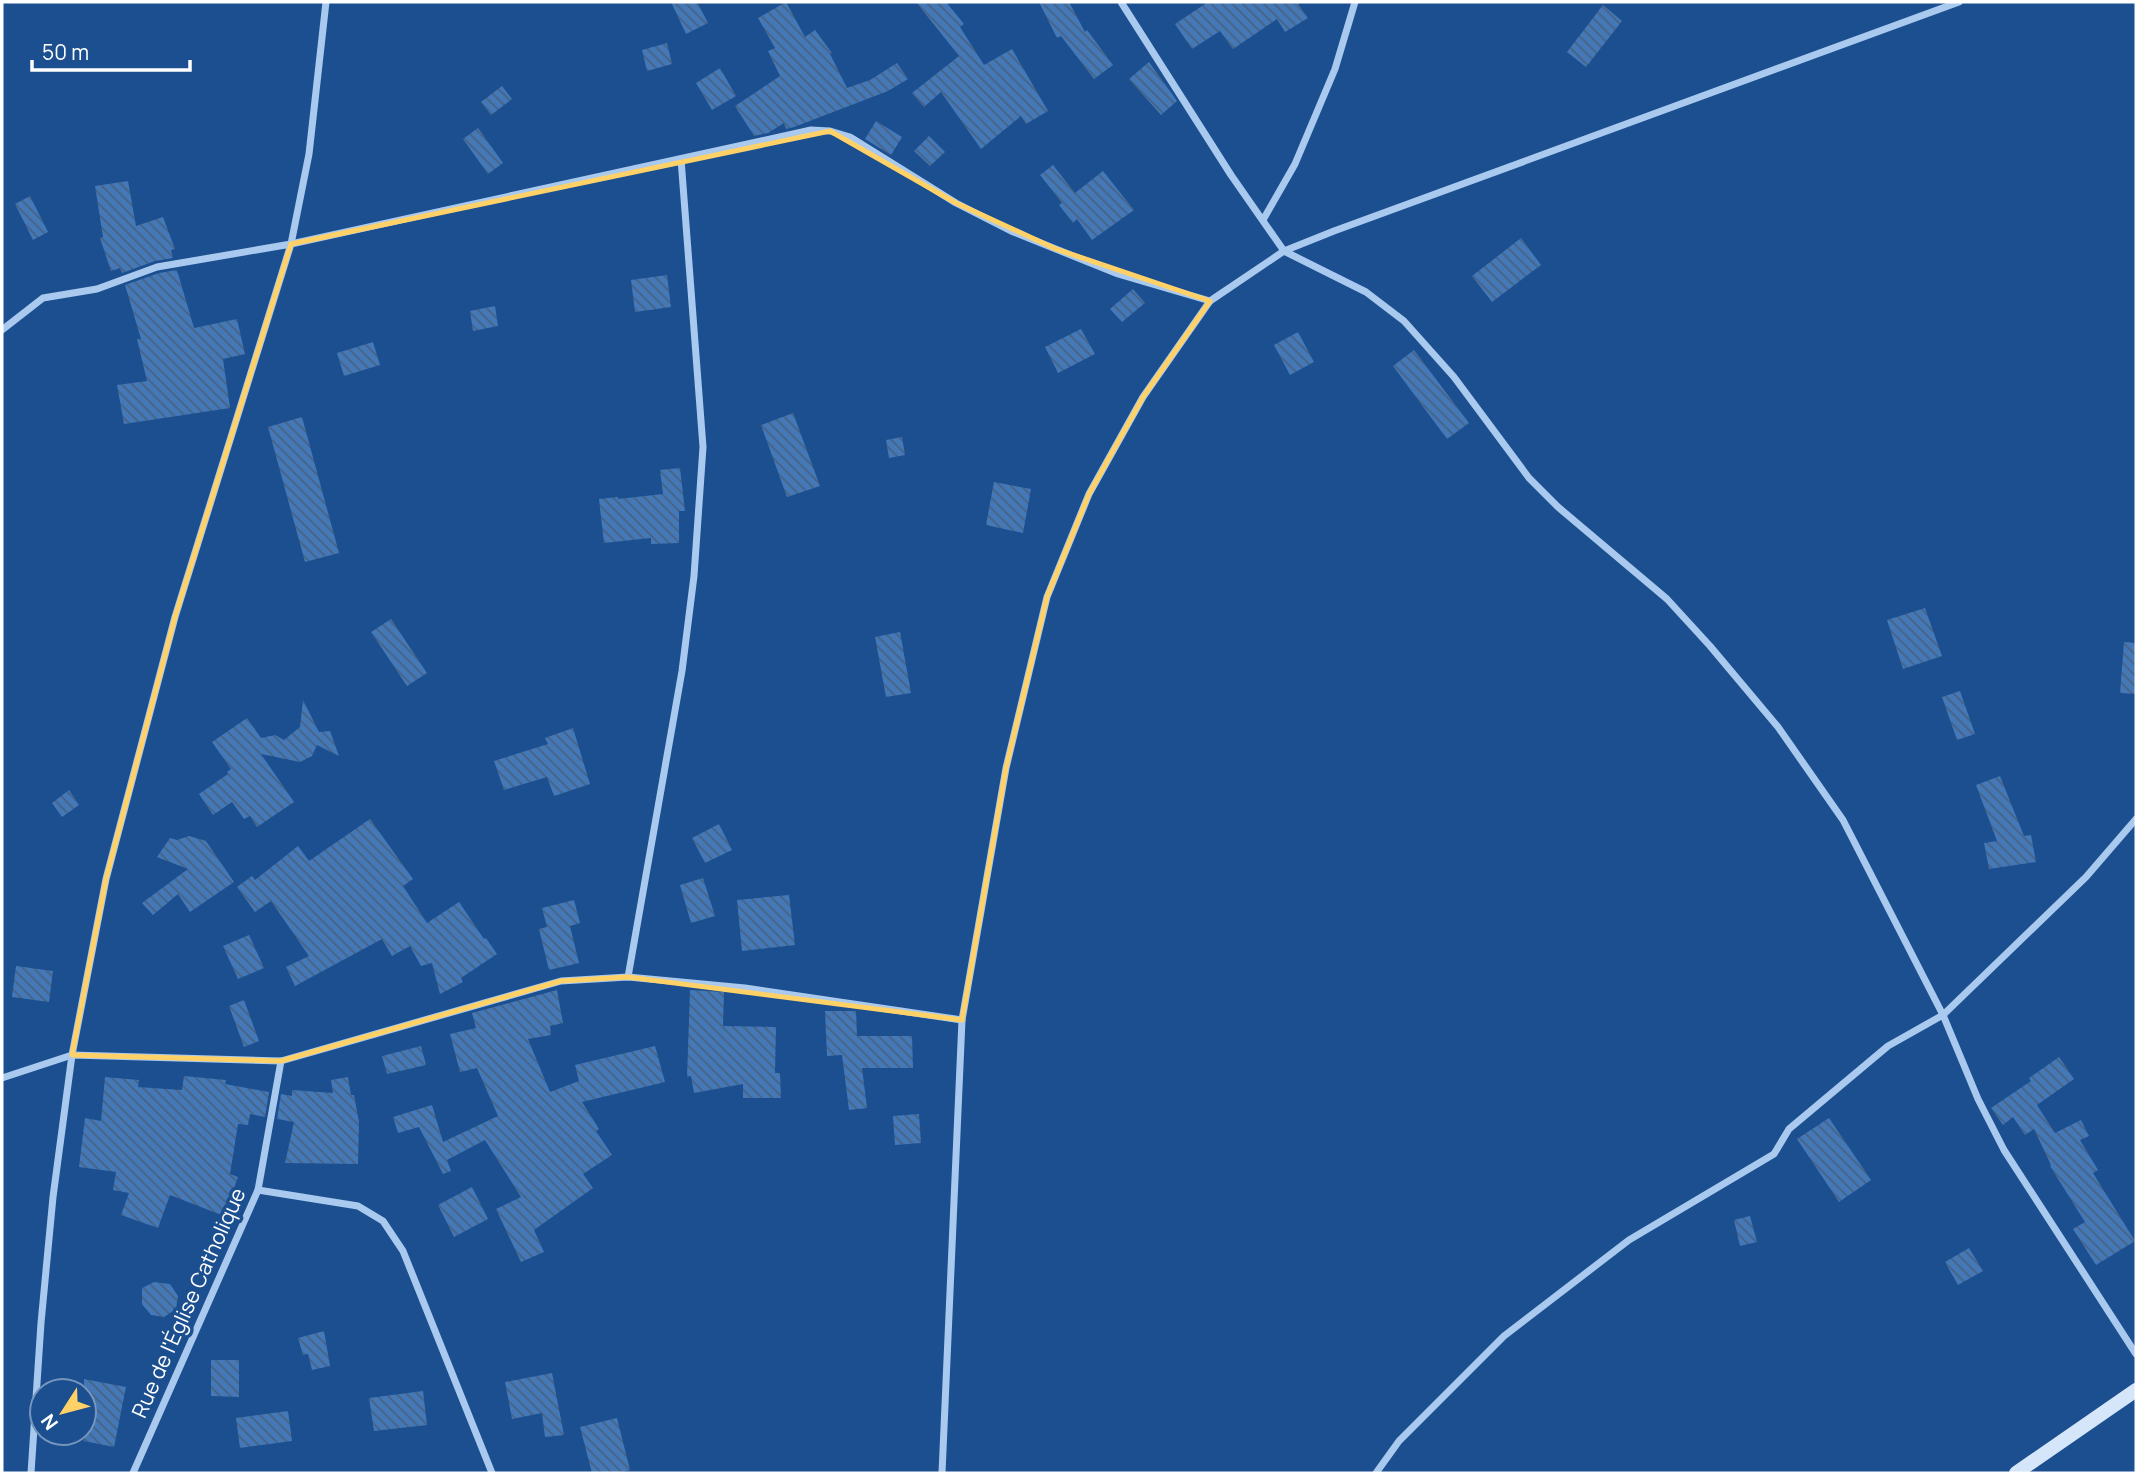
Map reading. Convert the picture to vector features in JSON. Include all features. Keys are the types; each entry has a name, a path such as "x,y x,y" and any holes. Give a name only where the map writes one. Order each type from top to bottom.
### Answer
{"street":[{"path":"31,1473 53,1197 72,1055 106,879 176,617 291,244 309,154 326,2"},
{"path":"1121,2 1231,175 1284,251 1366,292 1404,321 1454,377 1529,478 1558,507 1667,599 1778,727 1843,820 1943,1015 1978,1099 2004,1150 2136,1354"},
{"path":"1263,220 1295,164 1335,69 1355,2"},
{"path":"942,1473 962,1020 1006,768 1047,597 1089,494 1143,397 1210,301 1284,251 1959,2"},
{"path":"2,330 43,298 97,289 157,267 291,244 811,130 830,131 850,137 956,203 1011,231 1118,274 1210,301"},
{"path":"628,977 682,671 694,576 702,460 681,159"},
{"path":"1376,1473 1399,1441 1504,1336 1629,1240 1774,1154 1789,1129 1888,1046 1943,1015 2086,877 2136,819"},
{"path":"2,1078 72,1055 281,1061 561,981 628,977 745,988 962,1020"},
{"name":"Rue de l'Église Catholique","path":"133,1473 258,1189 281,1061"},
{"path":"258,1189 358,1206 383,1221 404,1251 492,1473"},
{"path":"2016,1473 2136,1390"}],"highlighted area":[{"path":"830,131 956,203 1056,249 1210,301 1143,397 1089,494 1047,597 1006,768 962,1020 628,977 561,981 281,1061 72,1055 106,879 175,617 291,244"}],"building":[{"path":"671,2 697,2 708,23 686,34"},
{"path":"786,2 805,37 815,30 832,53 830,54 847,88 870,80 897,63 908,79 888,91 794,127 786,129 784,123 768,133 754,136 735,106 780,76 768,51 775,48 758,18"},
{"path":"916,2 946,2 964,24 960,27 984,65 1012,49 1048,111 1026,124 1021,116 981,149 941,92 924,107 912,93 959,56"},
{"path":"1039,2 1069,2 1085,32 1087,30 1113,65 1094,79 1061,36 1057,38"},
{"path":"1208,2 1301,2 1298,4 1308,18 1285,32 1277,19 1233,49 1220,31 1192,49 1175,24"},
{"path":"1603,5 1622,21 1586,67 1567,52"},
{"path":"667,43 672,64 647,71 642,50"},
{"path":"1149,62 1177,101 1161,115 1129,79"},
{"path":"720,68 736,96 712,110 696,83"},
{"path":"502,86 512,99 491,115 481,102"},
{"path":"876,121 902,137 891,155 865,139"},
{"path":"478,128 503,163 488,174 463,139"},
{"path":"929,136 945,152 930,166 914,151"},
{"path":"1053,165 1075,193 1103,171 1134,210 1092,240 1077,219 1073,223 1059,205 1062,203 1040,175"},
{"path":"128,181 136,226 163,217 175,249 171,250 173,258 155,261 122,273 120,268 111,271 100,238 103,237 95,186"},
{"path":"30,196 48,232 33,240 15,204"},
{"path":"1521,238 1541,265 1492,302 1472,276"},
{"path":"177,270 194,328 237,319 245,354 223,359 230,408 124,424 117,385 147,381 137,339 141,339 125,285 159,273"},
{"path":"667,275 671,307 635,312 631,280"},
{"path":"1133,289 1145,303 1122,322 1110,309"},
{"path":"495,306 498,326 473,331 470,311"},
{"path":"1081,329 1095,354 1058,373 1045,347"},
{"path":"1298,332 1314,362 1290,375 1274,345"},
{"path":"373,342 380,365 344,376 337,353"},
{"path":"1414,350 1469,423 1447,439 1393,366"},
{"path":"793,413 820,486 787,497 761,425"},
{"path":"302,417 339,553 305,562 268,427"},
{"path":"902,437 905,455 889,458 886,440"},
{"path":"680,468 685,511 679,511 679,543 651,544 651,538 604,543 599,499 663,494 660,470"},
{"path":"994,482 1031,489 1023,533 986,525"},
{"path":"1925,608 1942,656 1903,669 1887,620"},
{"path":"391,619 427,673 407,686 371,632"},
{"path":"900,632 911,693 886,697 875,637"},
{"path":"2124,642 2136,643 2136,694 2120,693"},
{"path":"1960,691 1975,734 1957,740 1942,697"},
{"path":"303,700 319,732 330,731 339,756 317,745 312,756 300,762 261,754 294,802 257,827 250,816 244,819 232,802 213,815 199,794 231,769 212,742 247,718 261,738 275,735 284,740 300,727"},
{"path":"573,728 590,784 554,796 547,777 504,790 494,761 548,744 545,738"},
{"path":"2000,776 2024,836 2031,835 2036,862 1989,869 1984,843 1997,841 1976,785"},
{"path":"69,790 79,805 62,817 52,803"},
{"path":"370,819 413,879 403,886 427,923 459,902 497,954 461,978 463,982 440,994 432,963 421,966 410,946 392,956 382,939 295,986 286,967 309,956 271,901 255,912 237,887 252,876 255,880 298,846 309,861"},
{"path":"719,824 732,850 705,863 692,838"},
{"path":"189,836 206,841 234,882 190,912 178,894 153,915 142,903 188,869 157,857 170,838 177,840"},
{"path":"703,878 715,916 691,923 680,885"},
{"path":"789,895 795,945 742,951 737,900"},
{"path":"574,900 580,923 570,926 579,963 549,970 539,929 547,927 542,908"},
{"path":"249,935 264,968 238,979 223,946"},
{"path":"16,966 53,971 49,1002 12,997"},
{"path":"557,990 563,1023 550,1026 551,1035 528,1039 550,1092 579,1081 575,1065 655,1046 665,1082 582,1102 599,1129 596,1131 612,1155 583,1174 593,1188 534,1230 544,1252 521,1262 496,1209 521,1197 485,1140 447,1160 451,1171 443,1174 419,1127 398,1133 393,1117 432,1105 443,1142 498,1116 477,1068 460,1072 450,1034 476,1028 472,1013"},
{"path":"690,990 724,992 723,1026 776,1027 775,1073 780,1073 781,1098 743,1098 743,1084 694,1093 691,1076 687,1077"},
{"path":"244,1000 259,1041 244,1047 229,1006"},
{"path":"825,1011 856,1011 857,1036 912,1036 913,1068 862,1068 867,1108 849,1110 842,1055 827,1056"},
{"path":"421,1046 426,1065 387,1074 382,1056"},
{"path":"2059,1057 2074,1079 2037,1105 2055,1133 2081,1120 2089,1136 2080,1140 2098,1170 2093,1173 2135,1241 2096,1265 2073,1229 2085,1222 2050,1166 2034,1129 2025,1135 2013,1117 2003,1125 1991,1108 2031,1081 2029,1078"},
{"path":"184,1076 226,1080 225,1084 269,1092 265,1117 250,1114 248,1125 238,1124 230,1174 238,1177 224,1216 170,1195 158,1228 121,1215 129,1193 113,1190 116,1172 79,1167 85,1118 101,1121 105,1077 139,1080 138,1087 182,1090"},
{"path":"348,1077 359,1122 358,1164 285,1163 294,1122 277,1119 281,1094 292,1096 292,1090 333,1093 331,1080"},
{"path":"919,1114 921,1143 895,1145 893,1116"},
{"path":"1829,1118 1871,1180 1839,1202 1797,1139"},
{"path":"472,1187 488,1219 454,1237 438,1205"},
{"path":"1750,1216 1757,1242 1740,1246 1734,1220"},
{"path":"1969,1248 1983,1271 1958,1285 1945,1262"},
{"path":"154,1282 170,1284 178,1296 176,1309 164,1317 151,1315 142,1304 142,1288"},
{"path":"324,1331 330,1366 312,1370 308,1354 303,1355 298,1338"},
{"path":"211,1360 239,1360 239,1397 211,1396"},
{"path":"552,1373 564,1435 545,1437 542,1413 512,1419 505,1382"},
{"path":"98,1382 126,1387 114,1447 98,1444"},
{"path":"423,1391 427,1425 374,1431 369,1398"},
{"path":"288,1411 292,1441 240,1448 236,1418"},
{"path":"617,1418 630,1470 619,1473 592,1473 580,1427"}]}
